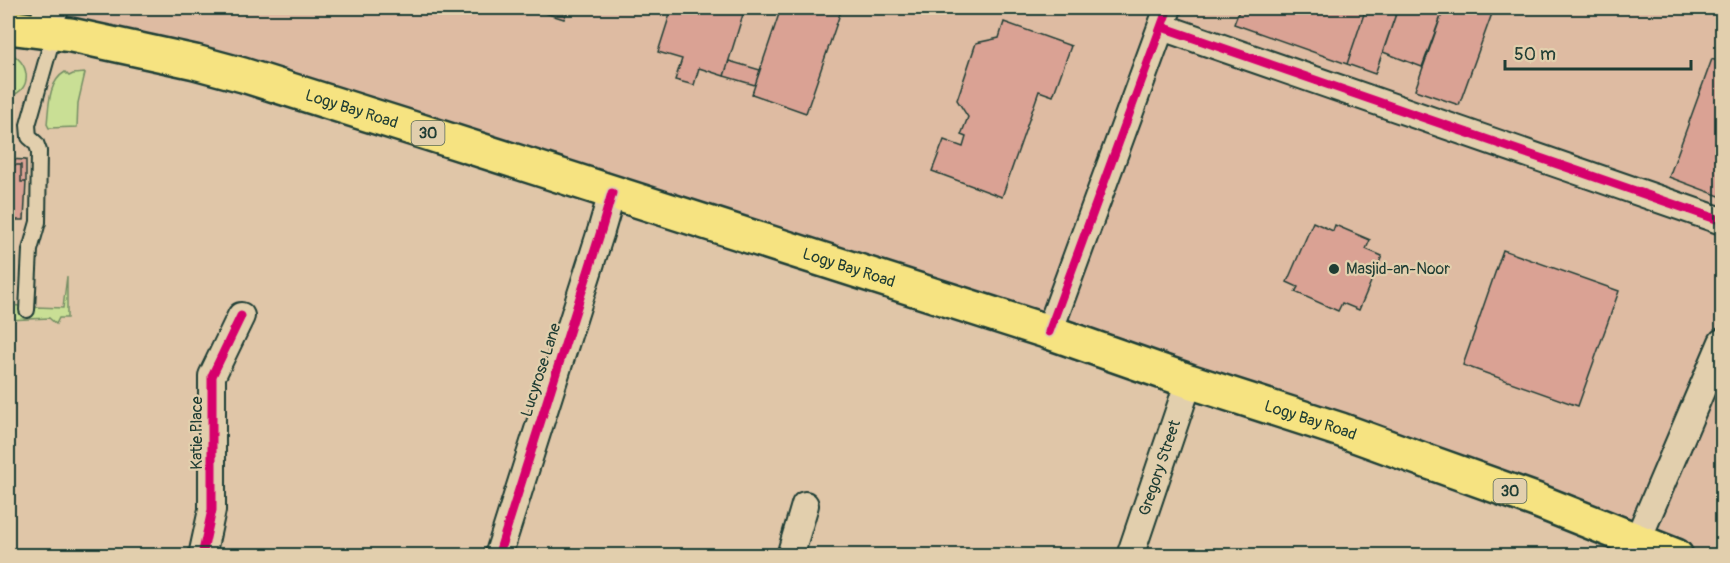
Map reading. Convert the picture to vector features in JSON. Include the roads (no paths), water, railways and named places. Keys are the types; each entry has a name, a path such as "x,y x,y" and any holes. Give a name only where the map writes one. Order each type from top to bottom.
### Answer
{"main road":[{"name":"Logy Bay Road","path":"8,27 50,23 243,75 1049,332 1189,381 1341,430 1538,501 1676,555"}],"street":[{"path":"1049,332 1165,17 1722,221"},
{"name":"Lucyrose Lane","path":"498,555 612,193"},
{"name":"Katie Place","path":"202,555 212,510 212,376 241,316"},
{"path":"1638,539 1722,342"},
{"name":"Gregory Street","path":"1131,555 1189,381"},
{"path":"790,555 804,506"}],"lane":[{"path":"27,310 30,250 38,222 39,151 36,143 29,137 28,125 50,23"}],"place":[{"name":"Masjid-an-Noor","path":"1334,269"}]}
